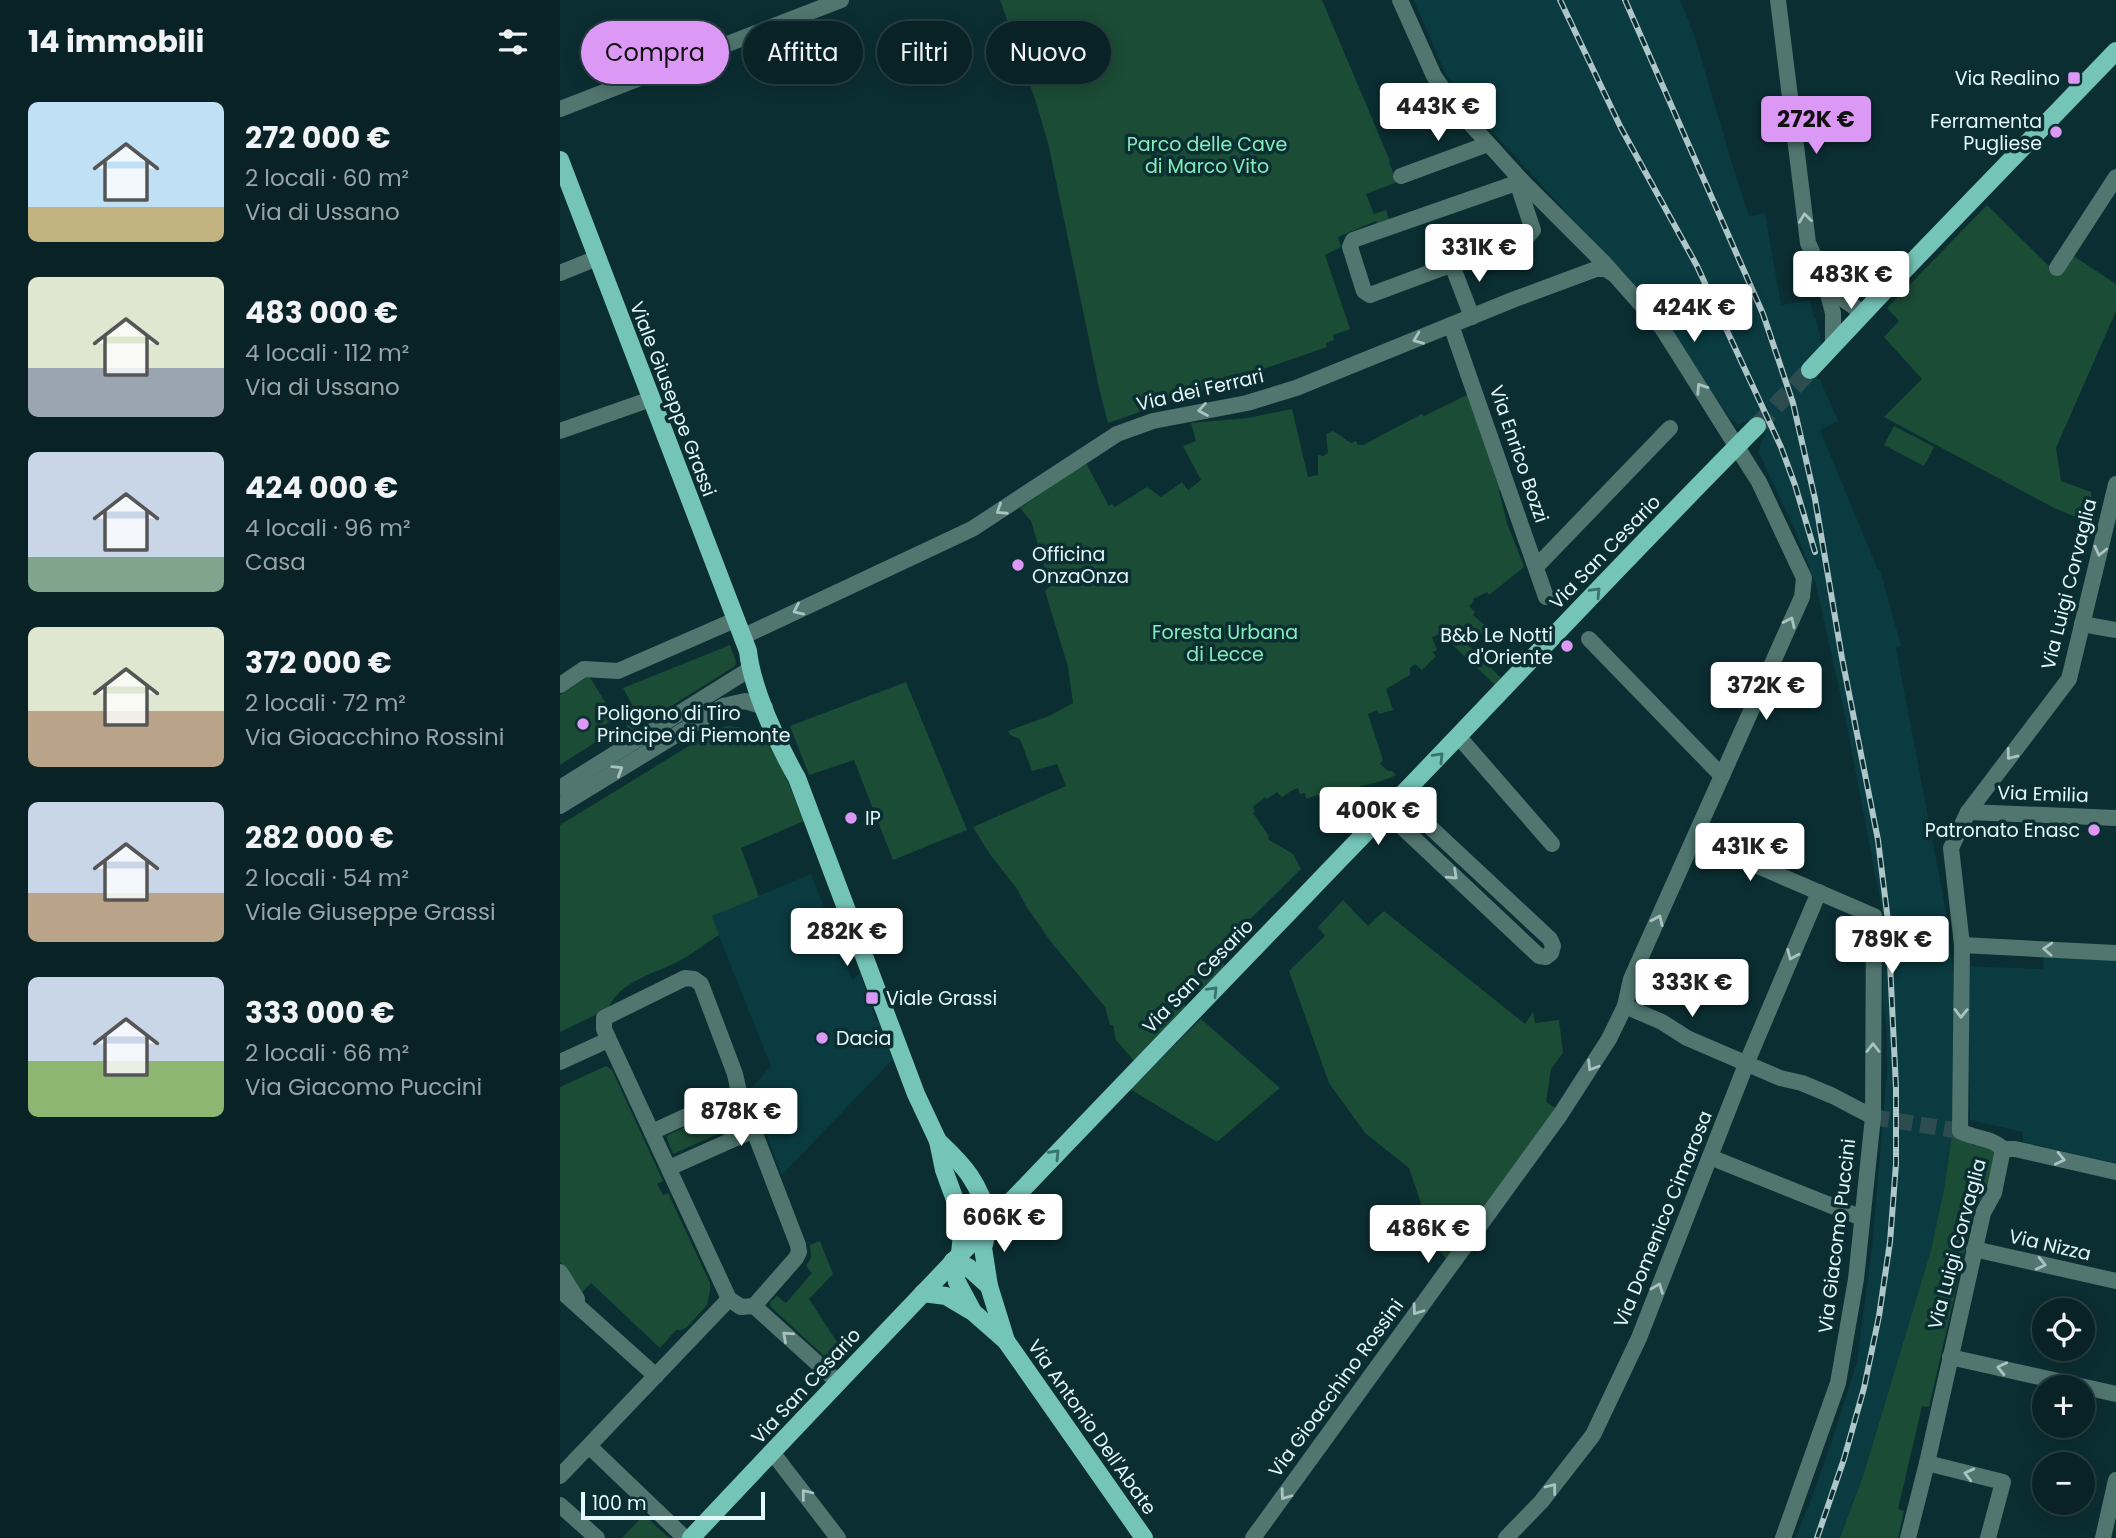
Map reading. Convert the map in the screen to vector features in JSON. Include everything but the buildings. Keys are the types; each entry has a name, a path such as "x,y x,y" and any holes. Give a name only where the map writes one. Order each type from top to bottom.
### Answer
{"main road":[{"path":"1810,370 2116,51"},
{"name":"Viale Giuseppe Grassi","path":"560,160 747,652 765,707 797,778 894,1038 938,1141 944,1170 959,1211 962,1233 957,1257"},
{"name":"Via San Cesario","path":"691,1538 990,1221 1756,426"},
{"name":"Viale Giuseppe Grassi","path":"747,652 756,660 791,749 797,778"},
{"name":"Viale Giuseppe Grassi","path":"938,1141 963,1164 976,1184 990,1221"},
{"path":"959,1211 975,1221 990,1221"},
{"name":"Via Antonio Dell'Abate","path":"990,1221 984,1248 989,1286 1006,1341"},
{"path":"957,1257 989,1286"},
{"name":"Via Antonio Dell'Abate","path":"957,1257 957,1282 973,1312"},
{"name":"Via Antonio Dell'Abate","path":"923,1293 946,1296 973,1312 1006,1341 1144,1538"}],"street":[{"path":"560,109 841,0"},
{"name":"Via Gioacchino Rossini","path":"1253,1538 1560,1115 1604,1047 1625,1006 1631,979 1802,597 1804,578 1759,482 1662,328 1456,108 1434,76 1400,0"},
{"path":"1778,0 1808,243 1825,280 1833,313 1833,346"},
{"path":"1401,176 1488,144"},
{"path":"2057,268 2116,177"},
{"path":"1522,181 1519,188 1533,230 1528,236 1370,295 1364,290 1350,247 1353,240 1522,181"},
{"path":"560,273 597,258"},
{"path":"1452,265 1472,317"},
{"name":"Via dei Ferrari","path":"560,788 747,652 972,529 1117,434 1153,421 1247,403 1296,388 1595,269 1606,269 1613,273"},
{"path":"1825,280 1845,303 1864,312"},
{"name":"Via Enrico Bozzi","path":"1451,325 1546,597"},
{"path":"560,431 651,399"},
{"path":"1536,567 1670,428"},
{"name":"Via Luigi Corvaglia","path":"1908,1538 1974,1249 1983,1213 1994,1193 2003,1149 1997,1143 1973,1138 1959,1131 1962,945 1951,848 1968,812 2069,678 2116,484"},
{"path":"560,685 584,669 618,671 735,620"},
{"path":"2082,624 2116,631"},
{"path":"1590,639 1722,776"},
{"path":"560,806 723,706 745,701 765,707"},
{"path":"1458,736 1552,844"},
{"path":"1385,812 1539,956 1546,957 1553,946 1550,939 1399,798"},
{"name":"Via Emilia","path":"1968,812 2116,818"},
{"path":"1695,839 1874,916 1872,1117"},
{"name":"Via Domenico Cimarosa","path":"1506,1538 1541,1502 1593,1435 1639,1338 1747,1062 1819,892"},
{"path":"1962,945 2116,953"},
{"path":"685,978 694,979 701,984 798,1245 796,1258 754,1306 741,1307 729,1299 608,1040 604,1018 685,978"},
{"name":"Via Giacomo Puccini","path":"1625,1006 1687,1038 1833,1096 1872,1117 1856,1279 1838,1383 1783,1538"},
{"path":"560,1062 608,1040"},
{"path":"652,1132 739,1092"},
{"path":"669,1168 754,1130"},
{"path":"2003,1149 2015,1149 2116,1172"},
{"path":"1710,1157 1862,1217"},
{"name":"Via Nizza","path":"1974,1249 2116,1281"},
{"path":"560,1272 584,1310"},
{"path":"560,1290 656,1376"},
{"path":"560,1476 729,1299"},
{"path":"754,1306 838,1382"},
{"path":"1950,1357 2116,1394"},
{"path":"589,1446 685,1538"},
{"path":"772,1452 838,1538"},
{"path":"1927,1463 2003,1482 1988,1538"},
{"path":"2103,1538 2116,1480"},
{"path":"560,1505 597,1538"}],"shaded area":[{"path":"1414,0 1680,0 1695,37 1749,216 1765,213 1781,305 1810,300 1816,318 1822,346 1803,364 1820,380 1838,421 1820,430 1880,570 1901,646 1896,648 1947,917 1953,972 1955,1038 1952,1135 1931,1250 1863,1476 1840,1538 1795,1538 1834,1435 1857,1361 1872,1249 1887,1071 1887,1030 1883,1002 1882,909 1844,711 1816,585 1796,533 1759,453 1766,434 1751,420 1738,425 1729,418 1660,315 1462,98 1445,73"},
{"name":"Dacia","path":"811,874 852,980 860,973 876,1021 893,1059 782,1175 750,1090 771,1066 711,916"},
{"path":"2044,953 2116,958 2116,1163 2023,1142 2023,1132 1970,1120 1968,966 2043,969"}],"green space":[{"name":"Parco delle Cave di Marco Vito","path":"1000,0 1322,0 1397,182 1366,194 1374,214 1386,210 1390,222 1378,226 1376,221 1338,237 1341,247 1325,255 1350,329 1333,335 1334,340 1326,343 1327,347 1108,423 1049,147 1030,84 1111,84 1111,21 1007,21"},
{"path":"1987,205 2050,267 2072,255 2116,284 2116,311 2056,448 2061,481 2091,492 2095,525 2054,508 1884,417 1922,379 1884,337 1899,321 1887,308"},
{"name":"Foresta Urbana di Lecce","path":"1467,395 1502,490 1499,491 1507,523 1524,567 1489,595 1487,592 1473,599 1469,606 1475,612 1473,615 1488,628 1474,642 1468,637 1464,641 1501,678 1495,685 1441,634 1432,637 1437,650 1432,652 1436,656 1422,670 1415,664 1410,668 1410,675 1386,689 1393,710 1379,714 1377,710 1368,714 1383,760 1380,764 1396,775 1306,799 1305,793 1300,794 1298,788 1282,797 1277,792 1267,799 1265,797 1253,807 1253,813 1269,836 1268,839 1293,854 1301,869 1238,931 1234,928 1228,934 1232,938 1227,942 1224,940 1210,952 1225,966 1200,991 1195,986 1187,992 1183,988 1176,994 1186,1007 1134,1061 1116,1040 1105,1007 1051,942 973,827 1066,786 1057,764 1032,771 1020,739 1010,735 1008,731 1049,716 1073,703 1068,667 1045,591 1050,586 1031,521 1020,508 1086,463 1109,506 1112,504 1115,507 1147,487 1161,497 1182,482 1188,490 1201,480 1183,446 1196,441 1191,423 1248,418 1292,409 1308,477 1318,475 1318,455 1328,453 1326,434 1333,431 1351,443 1356,441 1358,445 1363,445 1422,414 1424,416"},
{"path":"1894,426 1934,447 1924,466 1884,445"},
{"path":"730,645 735,666 622,737 635,710 623,688"},
{"name":"Poligono di Tiro Principe di Piemonte","path":"589,676 615,718 597,730 602,738 560,765 560,695"},
{"path":"906,682 967,830 893,860 854,760 809,775 790,726"},
{"path":"728,726 753,732 766,742 779,763 804,821 741,848 759,897 712,916 719,935 681,960 630,984 621,991 608,1009 560,1032 560,825 715,730"},
{"path":"1343,900 1368,926 1384,911 1525,1024 1533,1012 1535,1023 1559,1020 1563,1053 1551,1069 1546,1102 1558,1110 1447,1260 1435,1245 1409,1168 1365,1133 1329,1083 1289,971 1325,936 1318,927"},
{"path":"1201,1019 1280,1088 1217,1142 1130,1089"},
{"path":"606,1066 612,1070 663,1181 657,1184 663,1195 668,1193 710,1283 707,1305 687,1327 676,1330 660,1348 591,1283 580,1294 560,1261 560,1087"},
{"path":"734,1105 740,1124 673,1154 666,1136"},
{"path":"1952,1135 1962,1137 1974,1146 1991,1146 1996,1154 1987,1192 1975,1206 1929,1407 1922,1406 1898,1509 1904,1511 1898,1538 1840,1538 1863,1476 1931,1250"},
{"path":"820,1241 833,1274 809,1299 846,1356 836,1367 770,1306 770,1302 777,1296 786,1303 812,1273 806,1266 811,1258 810,1245"},
{"path":"644,1515 669,1538 622,1538"}],"tunnel":[{"path":"1757,426 1810,370"},
{"path":"1873,1117 1960,1131"}],"railway":[{"path":"1560,0 1621,128 1697,266 1781,447 1815,552"},
{"path":"1625,0 1763,314 1793,403 1815,499 1842,658 1878,840 1888,921 1896,1088 1896,1164 1890,1242 1879,1316 1864,1388 1844,1459 1817,1538"}],"place":[{"name":"Via Realino","path":"2074,78"},
{"name":"Ferramenta Pugliese","path":"2056,132"},
{"name":"Officina OnzaOnza","path":"1018,565"},
{"name":"B&b Le Notti d'Oriente","path":"1567,646"},
{"name":"Poligono di Tiro Principe di Piemonte","path":"583,724"},
{"name":"IP","path":"851,818"},
{"name":"Patronato Enasc","path":"2094,830"},
{"name":"Viale Grassi","path":"872,998"},
{"name":"Dacia","path":"822,1038"}]}
